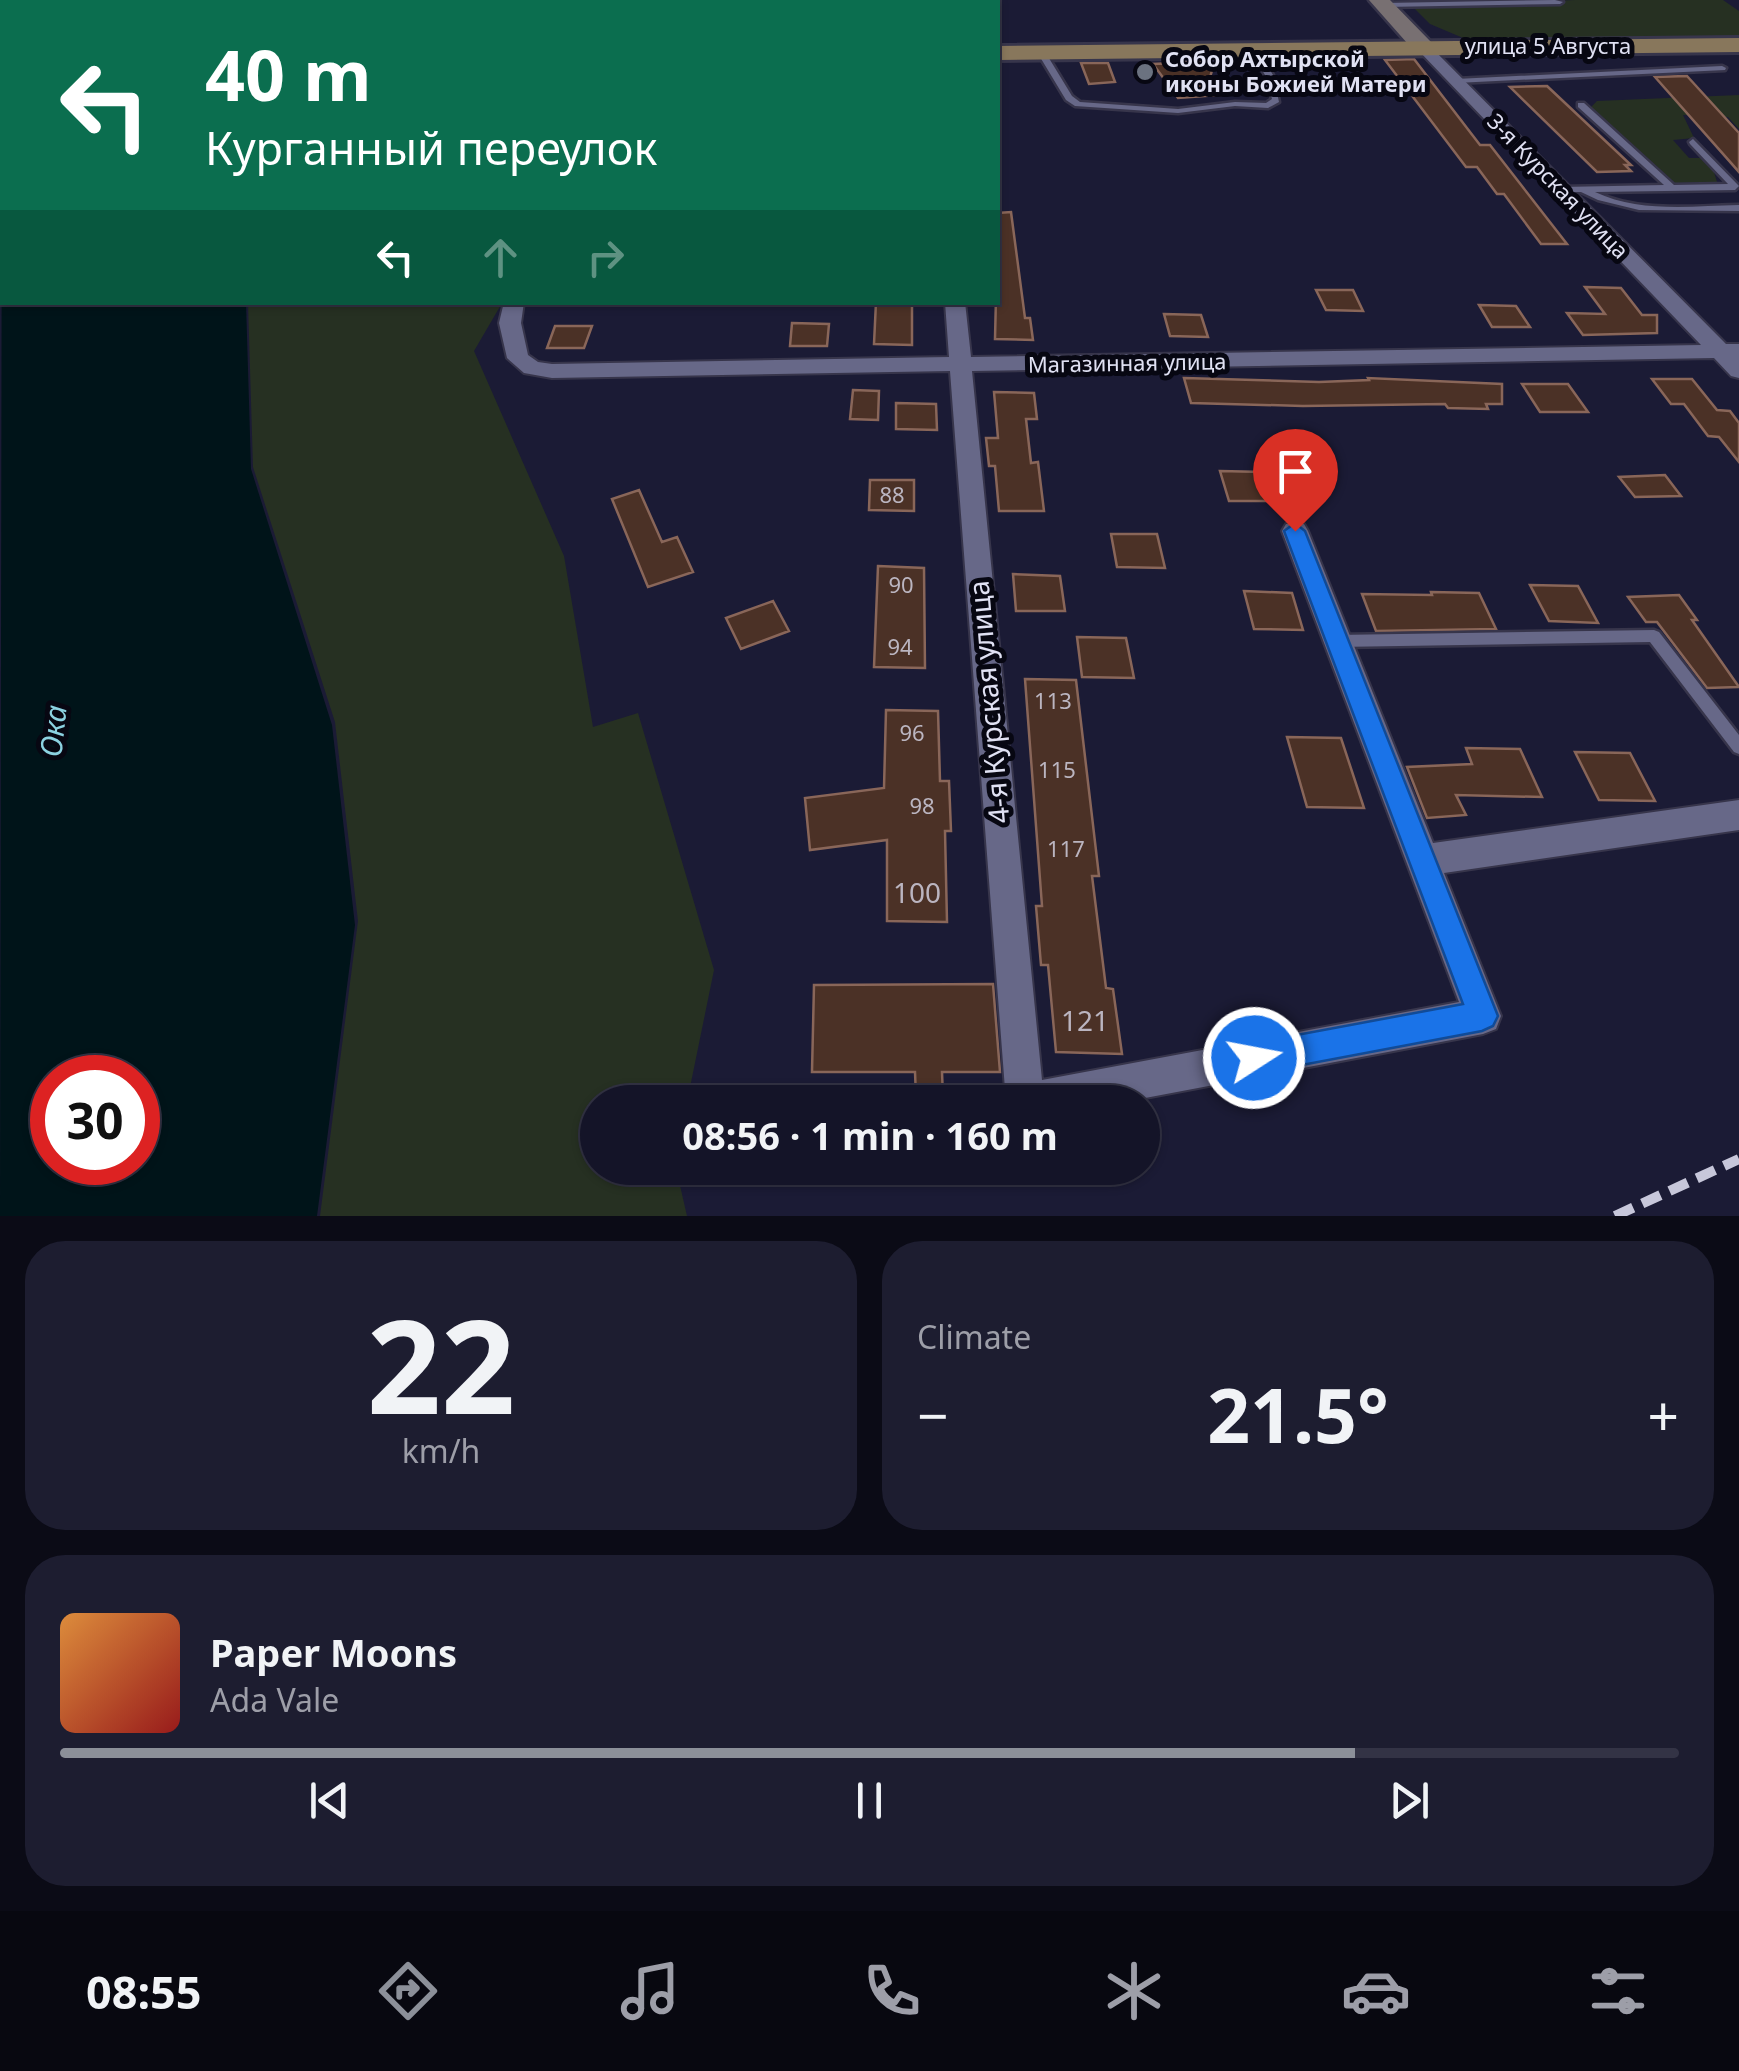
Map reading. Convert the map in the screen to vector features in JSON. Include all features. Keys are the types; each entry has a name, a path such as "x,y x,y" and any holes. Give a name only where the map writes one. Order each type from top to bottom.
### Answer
{"main road":[{"name":"3-я Курская улица","path":"1382,3 1424,47"},
{"name":"улица 5 Августа","path":"1000,53 1739,45"}],"street":[{"name":"3-я Курская улица","path":"1424,47 1572,190 1728,351 1739,371"},
{"name":"Магазинная улица","path":"513,305 510,324 518,358 532,368 552,371 1728,351"},
{"name":"4-я Курская улица","path":"955,305 1023,1085"},
{"path":"1115,1085 1482,1016 1295,531"},
{"path":"1420,861 1739,815"}],"lane":[{"path":"1382,3 1558,0"},
{"path":"1041,52 1069,98 1078,104 1178,111 1235,104 1268,106 1276,100 1254,48"},
{"path":"1456,80 1722,68"},
{"path":"1581,105 1672,188"},
{"path":"1572,190 1736,187 1693,142"},
{"path":"1572,190 1634,208 1739,208"},
{"path":"1337,641 1654,636 1739,746"}],"green space":[{"path":"1575,0 1723,0 1739,11 1739,39 1475,43 1430,24 1413,7"},
{"path":"1739,95 1739,129 1728,117 1683,115 1694,138 1673,140 1689,158 1700,158 1714,172 1717,182 1675,183 1591,107 1597,101"},
{"path":"248,305 501,305 474,351 564,556 593,727 638,713 714,970 690,1085 580,1085 580,1185 680,1185 687,1216 320,1216 358,921 335,722 253,467"}],"water":[{"name":"Ока","path":"2,305 246,305 251,469 332,725 355,925 317,1216 0,1216"}],"building":[{"path":"1414,59 1480,145 1490,145 1567,244 1541,244 1504,194 1497,194 1477,167 1466,167 1385,60"},
{"path":"1201,62 1213,67 1209,81 1220,95 1178,98 1153,64"},
{"path":"1081,63 1108,63 1115,82 1089,84"},
{"path":"1687,76 1739,133 1739,172 1655,77"},
{"path":"1547,86 1631,165 1625,165 1631,171 1597,172 1510,87"},
{"path":"1011,212 1025,318 1030,318 1033,340 995,339 996,305 1000,305 1000,213"},
{"path":"1585,287 1621,288 1642,315 1657,315 1657,333 1583,335 1567,313 1605,314"},
{"path":"1316,290 1353,290 1363,311 1326,310"},
{"path":"876,305 912,305 912,345 874,344"},
{"path":"1479,305 1516,306 1530,327 1492,327"},
{"path":"1164,314 1201,315 1208,337 1170,336"},
{"path":"792,323 829,324 827,346 790,346"},
{"path":"555,326 592,326 584,348 547,348"},
{"path":"1184,378 1319,382 1368,378 1502,384 1502,404 1486,404 1488,409 1448,408 1445,404 1191,403"},
{"path":"1652,379 1692,379 1717,410 1730,411 1739,423 1739,462 1719,437 1708,436 1684,404 1671,404"},
{"path":"1522,384 1568,384 1588,412 1540,412"},
{"path":"853,390 879,391 878,420 850,419"},
{"path":"994,392 1034,393 1037,419 1026,419 1031,463 1038,462 1044,511 999,511 995,466 989,466 986,438 998,438"},
{"path":"896,403 936,404 937,430 896,429"},
{"path":"1220,471 1264,472 1273,501 1229,501"},
{"path":"1665,475 1681,496 1635,497 1619,477"},
{"path":"870,480 914,480 914,511 869,510"},
{"path":"639,490 662,542 677,537 693,572 648,587 612,499"},
{"path":"1111,534 1157,534 1165,568 1117,567"},
{"path":"878,566 924,568 925,668 874,667"},
{"path":"1013,574 1060,576 1065,611 1016,611"},
{"path":"1530,585 1578,586 1598,623 1549,621"},
{"path":"1244,591 1292,593 1303,630 1254,629"},
{"path":"1431,592 1479,593 1496,629 1376,631 1362,594 1432,595"},
{"path":"1679,595 1739,687 1707,688 1657,622 1646,622 1628,597"},
{"path":"773,601 789,631 741,649 726,618"},
{"path":"1077,637 1126,638 1134,678 1082,677"},
{"path":"1025,679 1076,680 1099,876 1092,876 1106,988 1113,989 1122,1054 1056,1052 1048,965 1041,965 1036,906 1042,906"},
{"path":"886,710 938,711 940,781 949,781 951,831 945,831 947,922 887,921 887,840 810,850 805,798 884,788"},
{"path":"1287,737 1341,738 1364,808 1307,807"},
{"path":"1466,748 1520,749 1542,797 1456,795 1466,815 1427,818 1407,767 1472,764"},
{"path":"1575,752 1630,753 1655,801 1599,800"},
{"path":"993,984 1000,1072 942,1072 943,1085 916,1085 915,1072 812,1072 814,985"}],"railway":[{"path":"1615,1216 1739,1159"}],"place":[{"name":"Собор Ахтырской иконы Божией Матери","path":"1145,72"}],"route":[{"path":"1254,1058 1482,1016 1295,531"}]}
